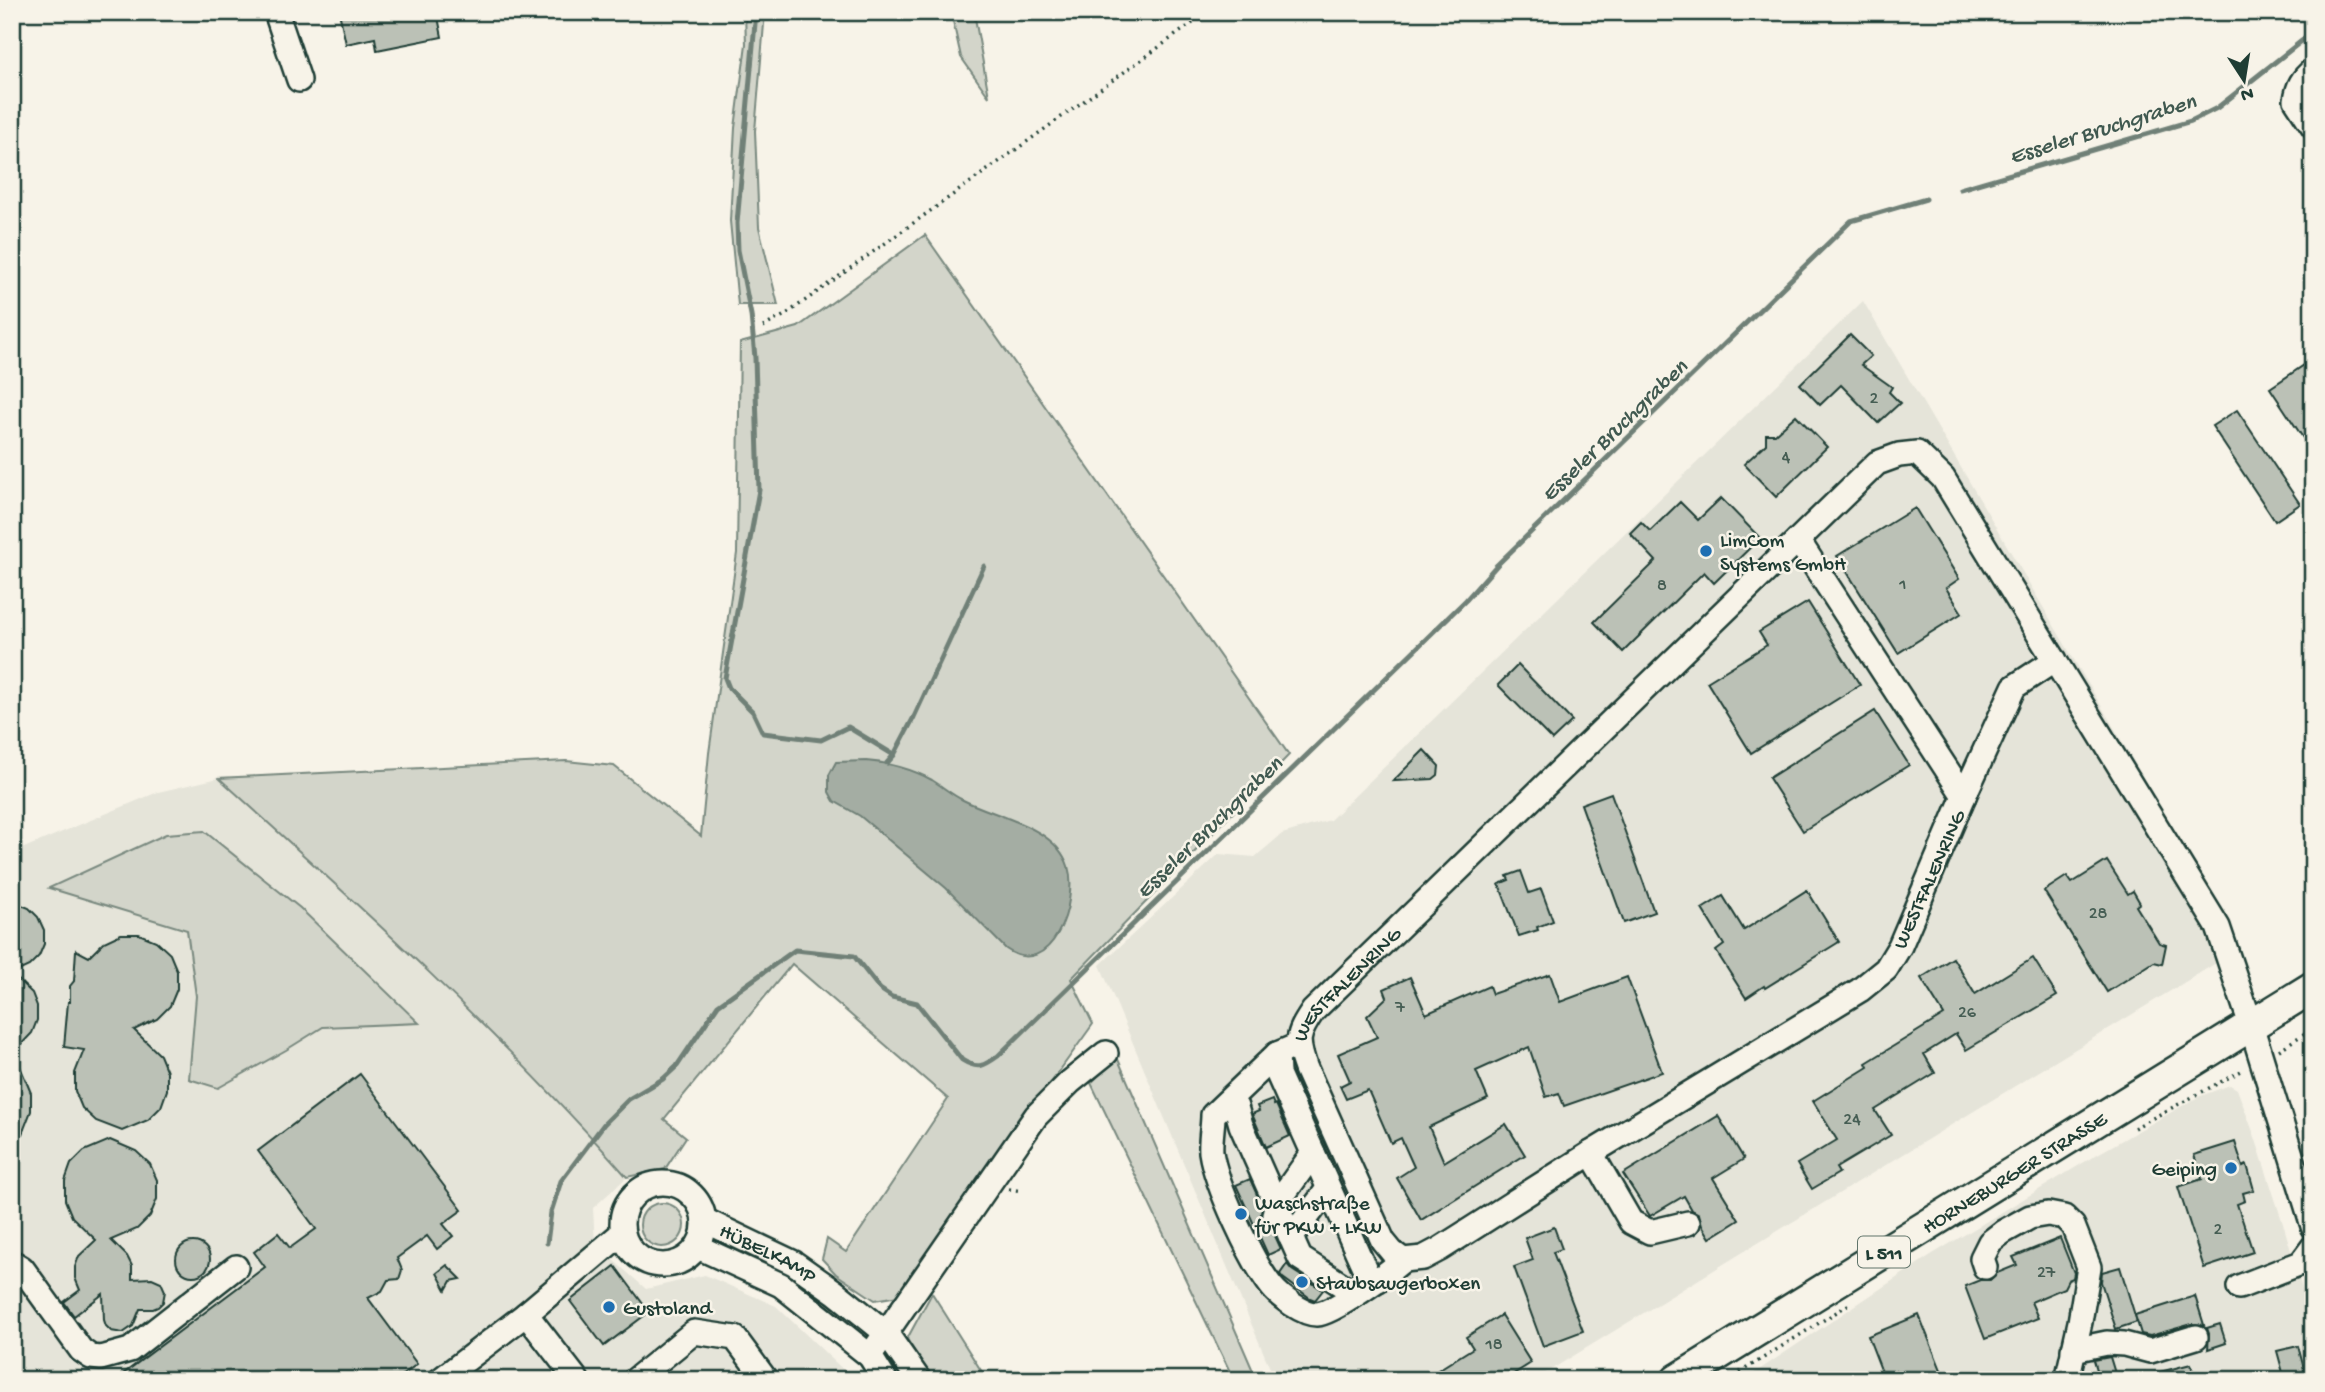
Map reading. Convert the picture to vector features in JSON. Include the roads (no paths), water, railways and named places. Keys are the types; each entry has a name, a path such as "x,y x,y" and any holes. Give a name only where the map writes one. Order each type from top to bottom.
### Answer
{"main road":[{"name":"HORNEBURGER STRASSE","path":"1677,1380 2313,987"}],"street":[{"path":"276,12 299,80"},
{"path":"2313,70 2304,77 2296,100 2313,127"},
{"name":"WESTFALENRING","path":"2055,660 2014,687 1900,946 1886,969 1860,990 1423,1258 1403,1261 1383,1241 1306,1069 1287,1050 1313,1011 1877,463 1899,455 1917,453 1942,478 2055,660 2218,927 2313,1226"},
{"path":"1798,540 1964,796"},
{"path":"1287,1050 1234,1101 1213,1115 1211,1151 1223,1191 1254,1261 1274,1290 1299,1309 1318,1314 1378,1280 1403,1261"},
{"path":"1287,1050 1278,1074 1367,1275 1378,1280"},
{"path":"870,1356 1036,1116 1070,1082 1106,1053"},
{"path":"1234,1101 1241,1125 1286,1227 1342,1285 1358,1292"},
{"path":"1591,1153 1631,1222 1650,1232 1688,1223"},
{"path":"1286,1227 1321,1171"},
{"path":"1286,1227 1321,1171"},
{"path":"1286,1227 1321,1171"},
{"name":"HÜBELKAMP","path":"885,1380 870,1356 781,1285 698,1247 679,1263 655,1266 643,1262 626,1245 622,1233 623,1211 628,1201 646,1186 656,1183 678,1186 691,1194 700,1205 704,1220 794,1263 886,1333 919,1380"},
{"path":"1986,1267 1982,1258 1990,1242 2029,1217 2048,1214 2064,1217 2073,1226 2089,1267 2067,1380"},
{"path":"698,1247 703,1235 704,1220"},
{"path":"440,1380 526,1314 622,1233"},
{"path":"2239,1287 2301,1264 2313,1247"},
{"path":"12,1262 22,1268 81,1350 91,1357 101,1358 130,1350 236,1267"},
{"path":"781,1285 794,1263"},
{"path":"526,1314 577,1380"},
{"path":"635,1380 694,1332 735,1338 766,1380"},
{"path":"2073,1350 2107,1343 2124,1344 2150,1352 2196,1337"}],"waterway":[{"path":"756,12 737,223 738,250 751,315 755,358 759,490 725,678 729,688 753,712 763,733 821,740 848,727 894,755 887,763"},
{"name":"Esseler Bruchgraben","path":"1960,189 2191,121 2217,108 2313,32"},
{"name":"Esseler Bruchgraben","path":"547,1243 551,1212 561,1181 604,1124 629,1099 663,1079 677,1066 718,1005 795,950 854,956 880,989 892,997 917,1003 962,1060 981,1066 998,1056 1851,221 1926,199"},
{"path":"894,755 984,566"}],"place":[{"name":"LimCom Systems GmbH","path":"1706,551"},
{"name":"Geiping","path":"2231,1168"},
{"name":"Waschstraße für PKW + LKW","path":"1241,1214"},
{"name":"Staubsaugerboxen","path":"1302,1282"},
{"name":"Gustoland","path":"609,1307"}]}
